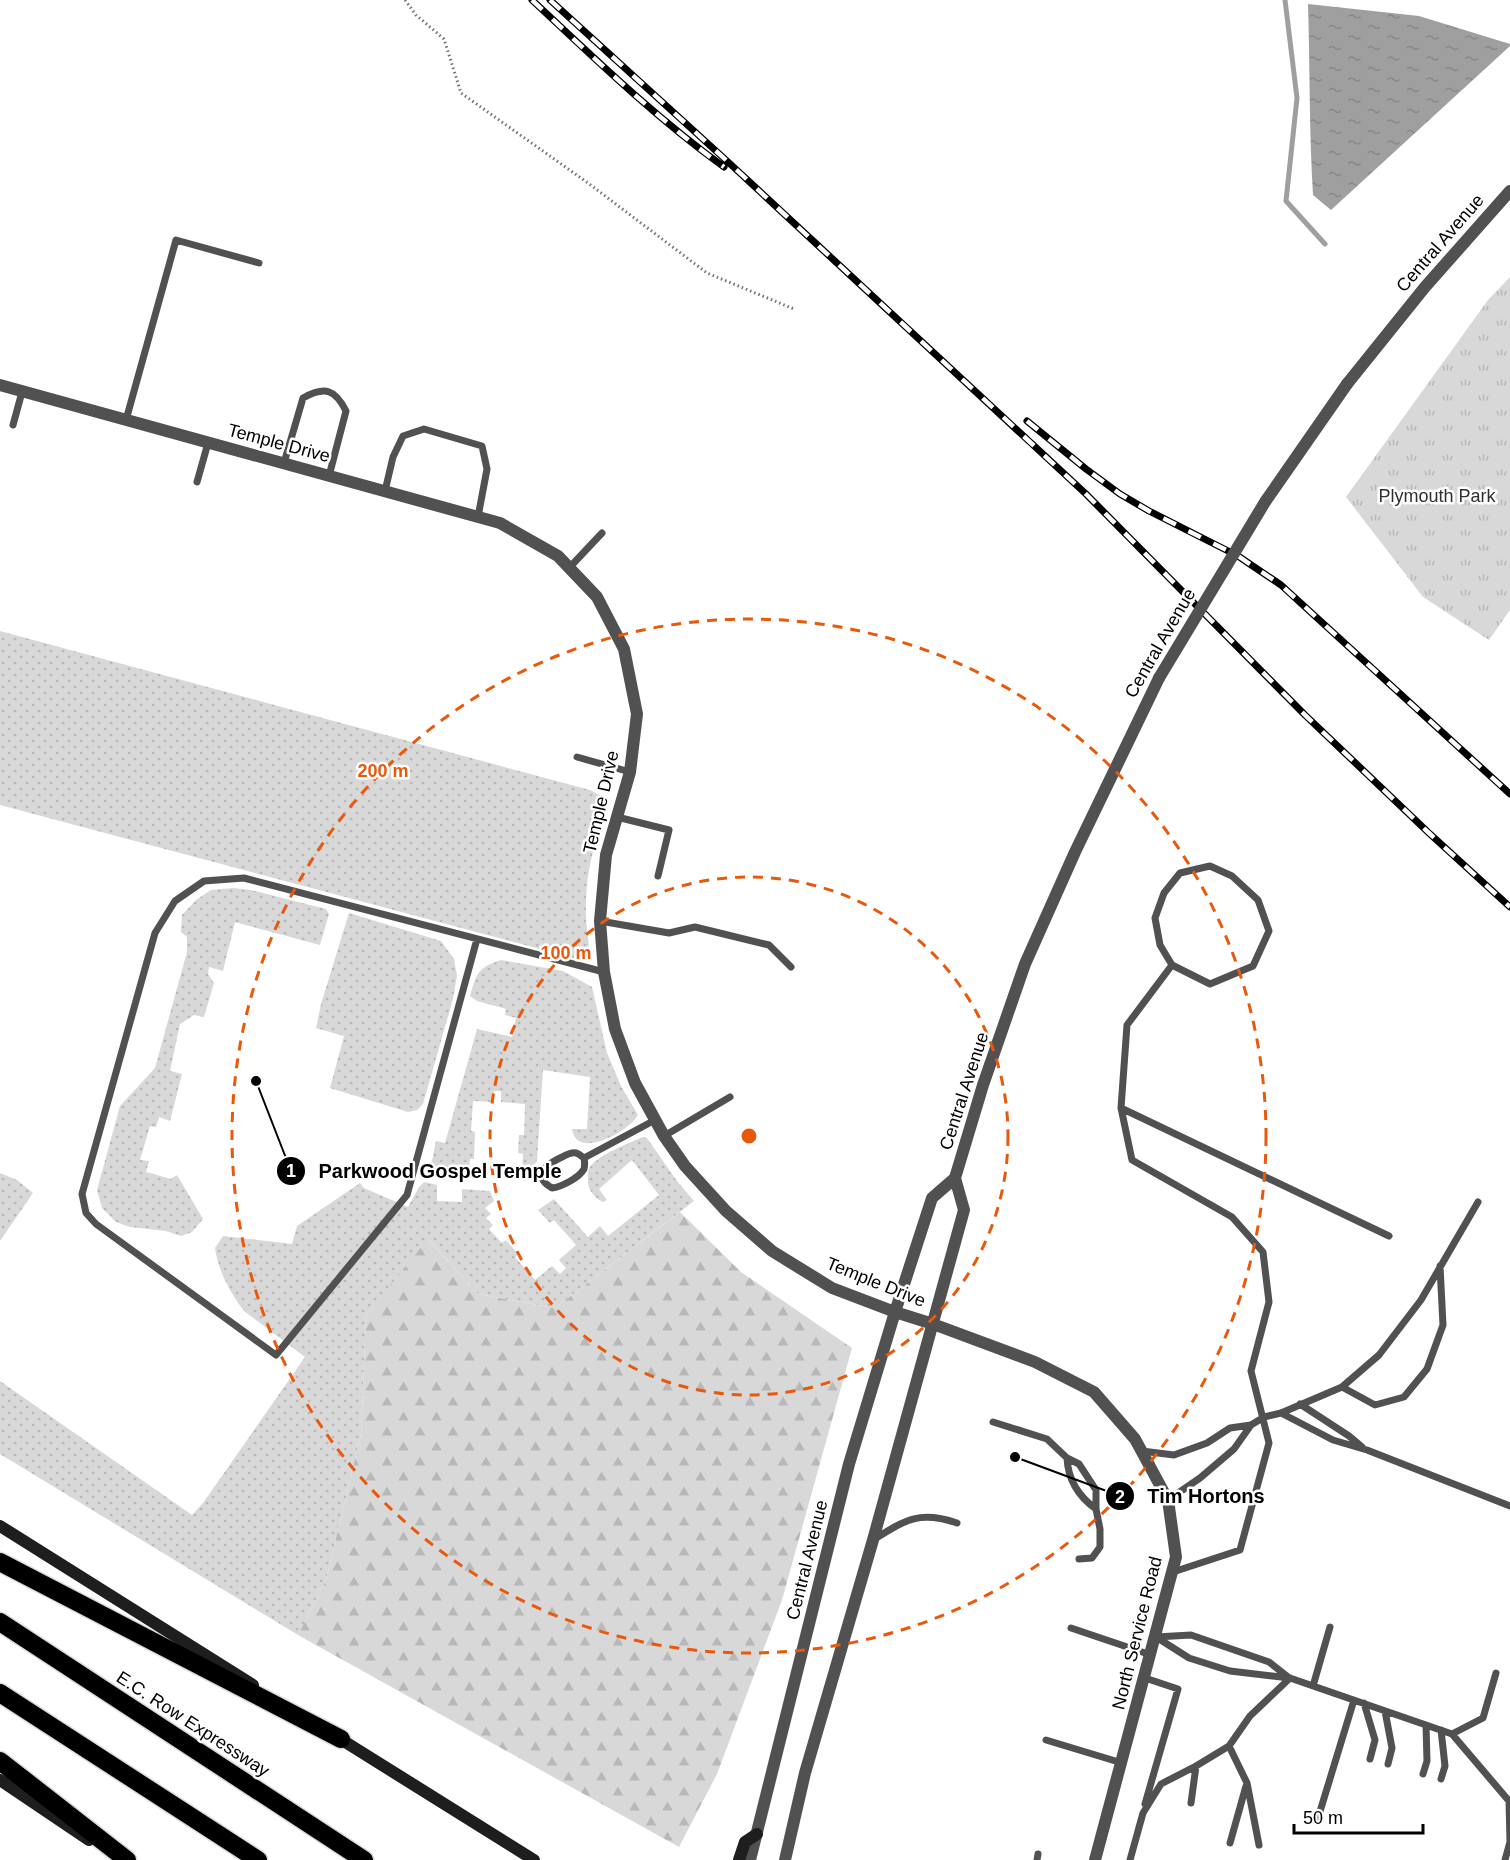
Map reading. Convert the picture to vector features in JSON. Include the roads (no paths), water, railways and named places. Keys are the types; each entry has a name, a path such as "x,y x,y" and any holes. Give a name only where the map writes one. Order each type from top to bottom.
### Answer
{"highway":[{"path":"0,1562 341,1739"},
{"name":"E.C. Row Expressway","path":"0,1622 364,1860"},
{"path":"0,1693 258,1860"},
{"path":"0,1761 127,1860"}],"main road":[{"path":"0,1526 534,1860"},
{"path":"0,1780 118,1860"},
{"path":"739,1860 745,1842 757,1834"}],"street":[{"name":"Central Avenue","path":"750,1860 849,1464 895,1312 932,1198 955,1178 983,1085 1025,964 1075,852 1159,678 1265,502 1347,384 1425,287 1510,190"},
{"name":"Temple Drive","path":"0,386 500,523 558,556 597,597 624,649 637,714 630,772 606,855 600,921 604,972 615,1029 635,1083 664,1136 685,1166 726,1211 772,1251 832,1287 895,1312 933,1324"},
{"name":"Central Avenue","path":"784,1860 805,1773 873,1540 964,1210 955,1178"},
{"name":"North Service Road","path":"933,1324 1035,1362 1094,1392 1135,1439 1168,1500 1176,1557 1173,1572 1095,1860"}],"lane":[{"path":"126,420 176,240 259,263"},
{"path":"284,463 303,398 315,392 328,391 340,398 346,411 329,476"},
{"path":"13,425 22,392"},
{"path":"385,491 393,457 403,436 424,429 482,446 487,469 478,517"},
{"path":"197,482 208,443"},
{"path":"569,568 602,533"},
{"path":"577,757 630,772"},
{"path":"617,817 669,830 658,876"},
{"path":"1210,866 1232,876 1258,900 1269,931 1253,966 1210,984 1172,965 1160,945 1155,918 1164,893 1180,873 1210,866"},
{"path":"477,939 407,1195 276,1355 96,1224 86,1213 82,1194 155,933 175,901 204,881 244,878 604,972"},
{"path":"600,921 669,933 695,927 769,945 791,968"},
{"path":"1172,965 1127,1025 1121,1108 1132,1160 1232,1217 1263,1252 1269,1302 1251,1371 1269,1443 1240,1550 1173,1572"},
{"path":"664,1136 730,1097"},
{"path":"1121,1108 1389,1236"},
{"path":"584,1158 655,1120"},
{"path":"571,1153 578,1153 584,1158 585,1167 581,1173 559,1187 552,1188 544,1183 541,1176 544,1168 550,1162 571,1153"},
{"path":"1142,1451 1174,1455 1207,1443 1230,1428 1251,1425 1342,1387 1379,1356 1421,1300 1478,1202"},
{"path":"1342,1387 1375,1405 1404,1397 1427,1369 1443,1325 1440,1266"},
{"path":"1300,1404 1367,1450"},
{"path":"1281,1413 1333,1440 1367,1450 1510,1506"},
{"path":"993,1422 1047,1438 1067,1458 1079,1464 1096,1490 1100,1547 1092,1558 1079,1559"},
{"path":"1168,1500 1200,1478 1234,1449 1251,1425"},
{"path":"1067,1458 1068,1473 1084,1500 1096,1509"},
{"path":"873,1540 915,1517 944,1519 957,1523"},
{"path":"1313,1686 1330,1627"},
{"path":"1071,1628 1151,1655"},
{"path":"1156,1637 1191,1635 1269,1662 1290,1678"},
{"path":"1156,1637 1190,1658 1210,1665 1230,1671 1290,1678 1452,1734 1509,1801 1510,1842 1505,1860"},
{"path":"1452,1734 1483,1718 1496,1673"},
{"path":"1130,1860 1178,1689 1145,1678"},
{"path":"1143,1813 1161,1784 1229,1746 1250,1716 1290,1678"},
{"path":"1318,1818 1354,1700"},
{"path":"1364,1704 1375,1740 1370,1760"},
{"path":"1385,1711 1392,1748 1388,1764"},
{"path":"1423,1774 1426,1761 1426,1725"},
{"path":"1441,1730 1445,1766 1441,1779"},
{"path":"1046,1740 1122,1763"},
{"path":"1229,1746 1247,1784 1259,1845"},
{"path":"1191,1803 1196,1766"},
{"path":"1230,1843 1247,1784"}],"water":[{"path":"1308,4 1419,16 1510,44 1331,210 1313,195"}],"waterway":[{"path":"1285,0 1297,98 1286,201 1325,244"}],"railway":[{"path":"532,0 649,107 724,167"},
{"path":"550,0 1086,494 1305,715 1510,907"},
{"path":"1027,421 1120,494 1238,556 1281,585 1510,794"}],"place":[{"name":"Parkwood Gospel Temple","path":"256,1081"},
{"name":"Tim Hortons","path":"1015,1457"}],"park label":[{"name":"Plymouth Park","path":"1437,496"}]}
